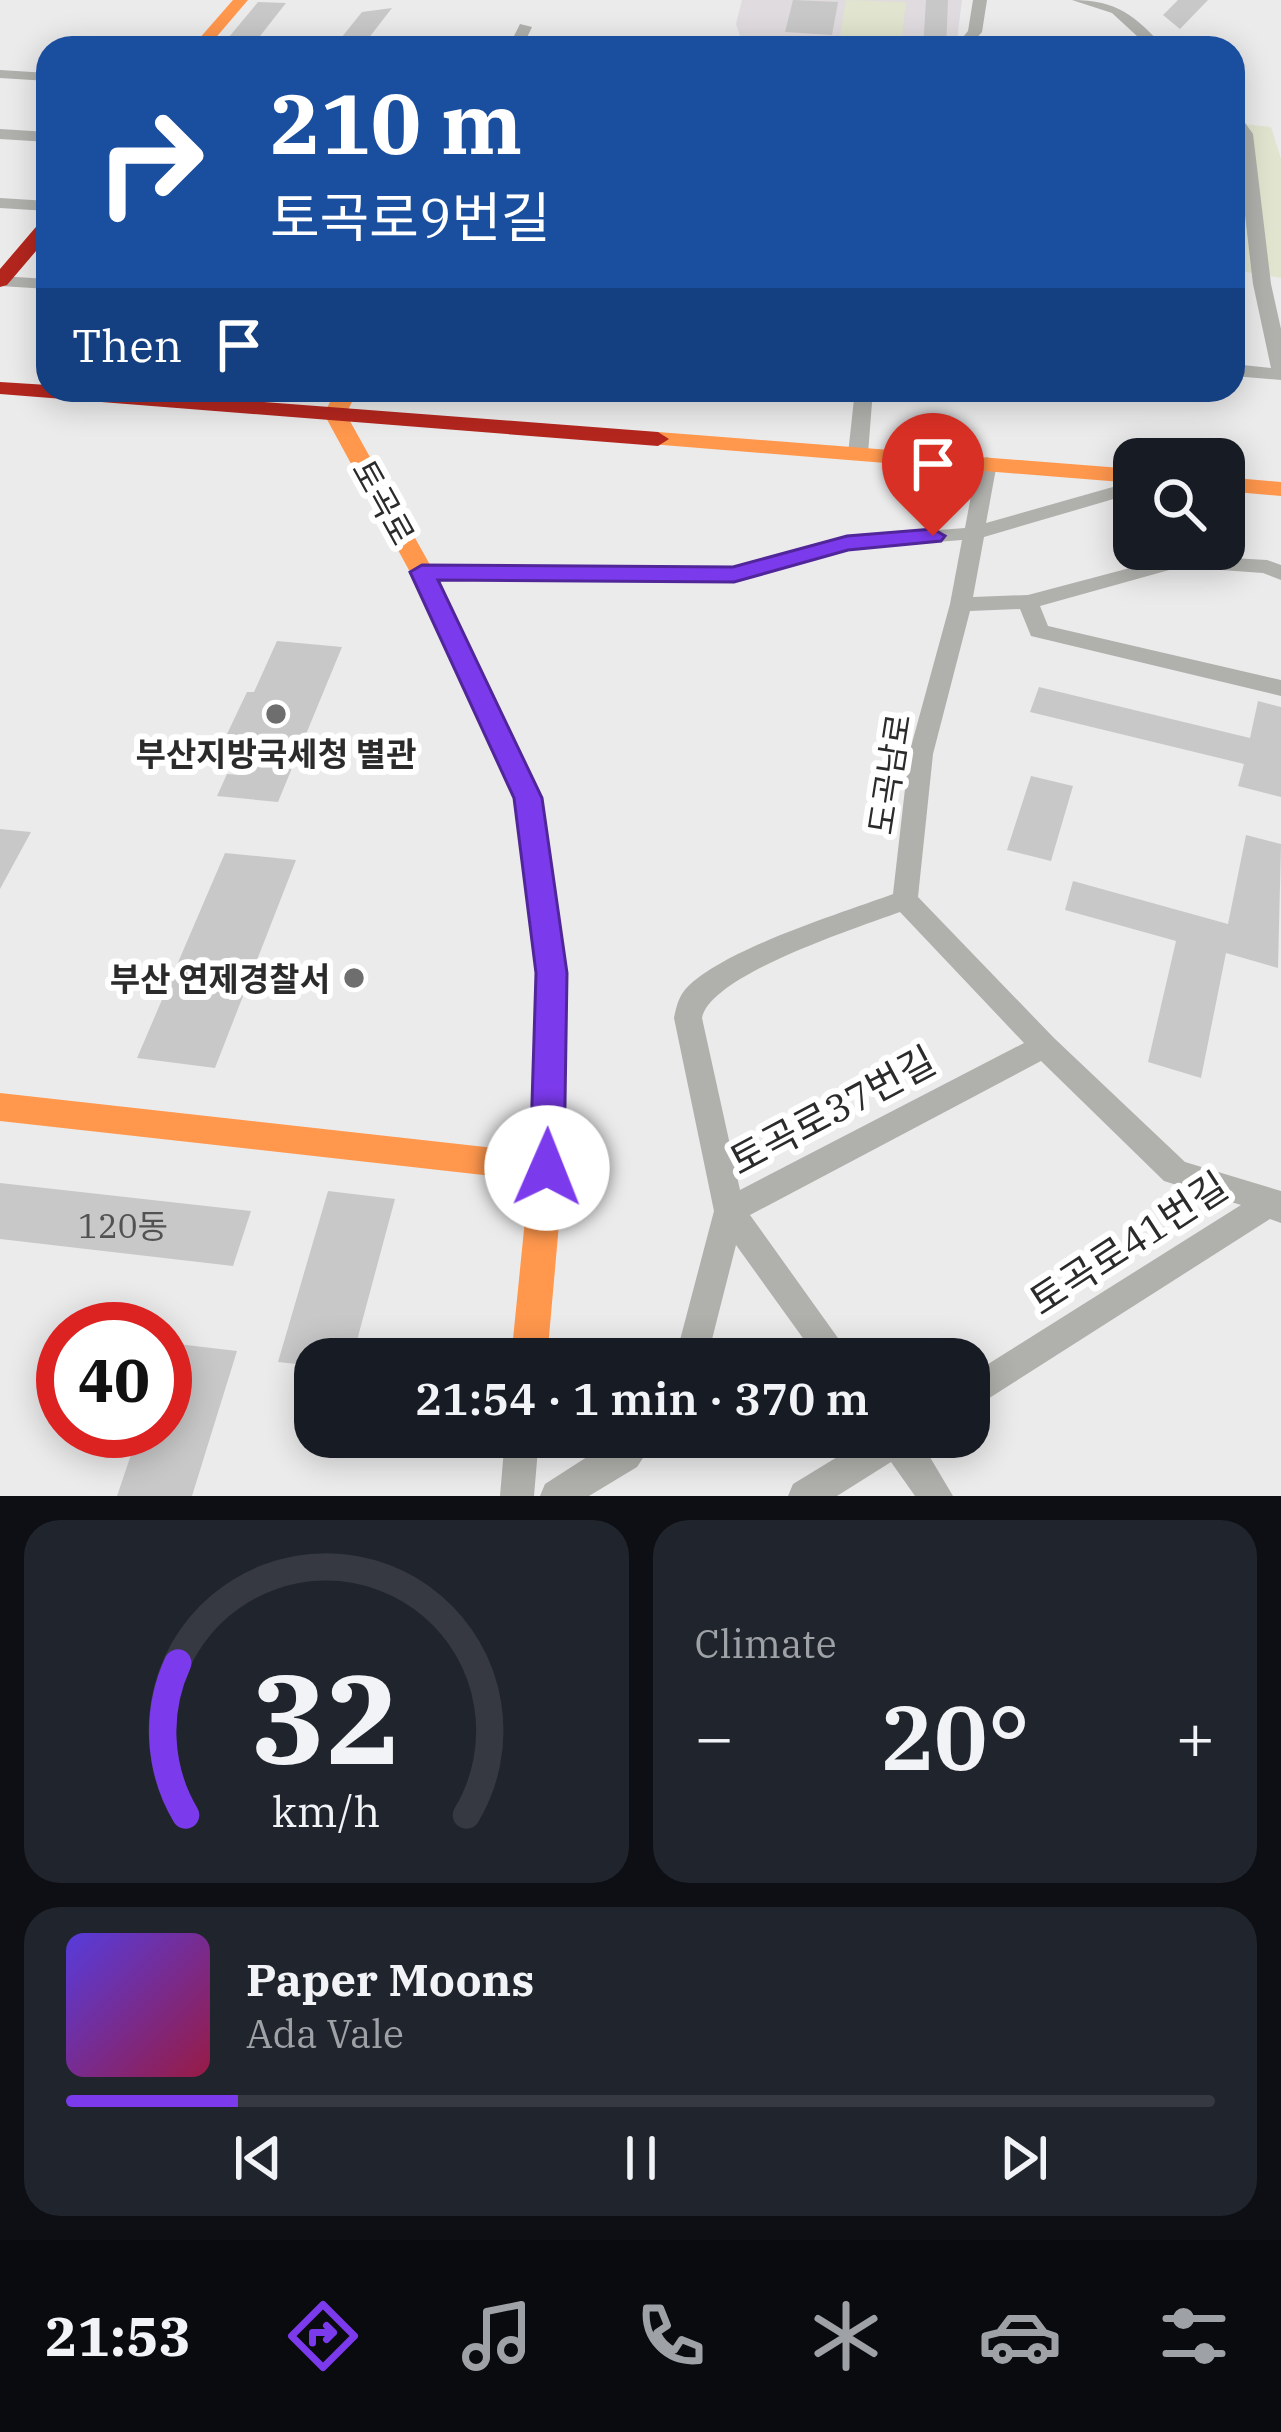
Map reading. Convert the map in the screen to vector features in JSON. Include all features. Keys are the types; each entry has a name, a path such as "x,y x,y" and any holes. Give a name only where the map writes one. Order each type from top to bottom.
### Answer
{"main road":[{"path":"210,36 241,0"},
{"path":"0,281 36,239"},
{"path":"0,388 36,389"},
{"path":"341,402 1113,474"},
{"name":"토곡로","path":"341,402 528,798 551,973 547,1168 531,1338"},
{"path":"1245,486 1281,489"},
{"path":"0,1107 547,1168"}],"street":[{"path":"972,36 980,0"},
{"path":"1079,0 1112,8 1136,4"},
{"path":"1112,8 1144,36"},
{"path":"521,36 525,27"},
{"path":"0,74 36,76"},
{"path":"0,134 36,136"},
{"path":"1245,134 1272,286 1281,372 1245,370"},
{"path":"0,203 36,205"},
{"path":"0,281 36,283"},
{"path":"858,454 863,402"},
{"name":"도곡남로","path":"905,900 921,754 961,604 987,464"},
{"path":"422,572 734,574 847,543 976,533 1113,493"},
{"path":"961,604 1028,602 1179,561 1267,567 1281,573"},
{"path":"1028,602 1039,631 1281,688"},
{"path":"822,1338 729,1211 688,1018 694,999 712,983 905,900 1044,1046 1175,1172 1279,1198"},
{"name":"토곡로37번길","path":"696,1338 729,1211 1044,1046"},
{"name":"토곡로41번길","path":"990,1382 1279,1198"},
{"path":"517,1496 520,1458"},
{"path":"557,1496 620,1458"},
{"path":"805,1496 865,1458"},
{"path":"910,1458 936,1496"}],"shaded area":[{"path":"742,0 962,0 958,36 740,36 736,24"}],"green space":[{"path":"846,0 906,2 902,36 840,36"},
{"path":"1245,124 1271,127 1281,159 1281,278 1245,272"}],"building":[{"path":"793,0 838,2 832,35 785,32"},
{"path":"926,0 948,0 946,36 924,36"},
{"path":"1178,0 1208,0 1180,29 1163,15"},
{"path":"258,2 286,3 260,36 230,36"},
{"path":"392,8 370,36 343,36 362,12"},
{"name":"부산지방국세청 별관","path":"277,641 342,647 278,802 217,796 227,774 240,775 256,737 227,734 247,692 254,692"},
{"path":"1039,687 1250,738 1258,701 1281,707 1281,797 1238,786 1244,764 1030,712"},
{"path":"1031,776 1073,786 1051,861 1007,850"},
{"path":"0,829 31,832 0,889"},
{"path":"1246,835 1281,844 1278,968 1226,953 1201,1078 1148,1062 1176,941 1065,910 1073,881 1228,924"},
{"path":"225,853 296,860 215,1068 137,1058"},
{"path":"0,1183 251,1211 233,1266 0,1239"},
{"path":"328,1191 395,1199 358,1338 294,1338 294,1364 278,1362"},
{"path":"192,1346 237,1351 192,1496 117,1496 130,1458 192,1458"}],"traffic: slow":[{"path":"210,36 241,0"},
{"path":"341,402 335,414 422,572 528,798 551,973 547,1168 531,1338"},
{"path":"658,439 1113,474"},
{"path":"1245,486 1281,489"},
{"path":"0,1107 547,1168"}],"traffic: jam":[{"path":"0,281 36,239"},
{"path":"0,388 36,391"},
{"path":"181,402 658,439"}],"place":[{"name":"부산지방국세청 별관","path":"276,714"},
{"name":"부산 연제경찰서","path":"354,978"}],"route":[{"path":"547,1168 551,973 528,798 422,572 734,574 847,543 933,536"}]}
